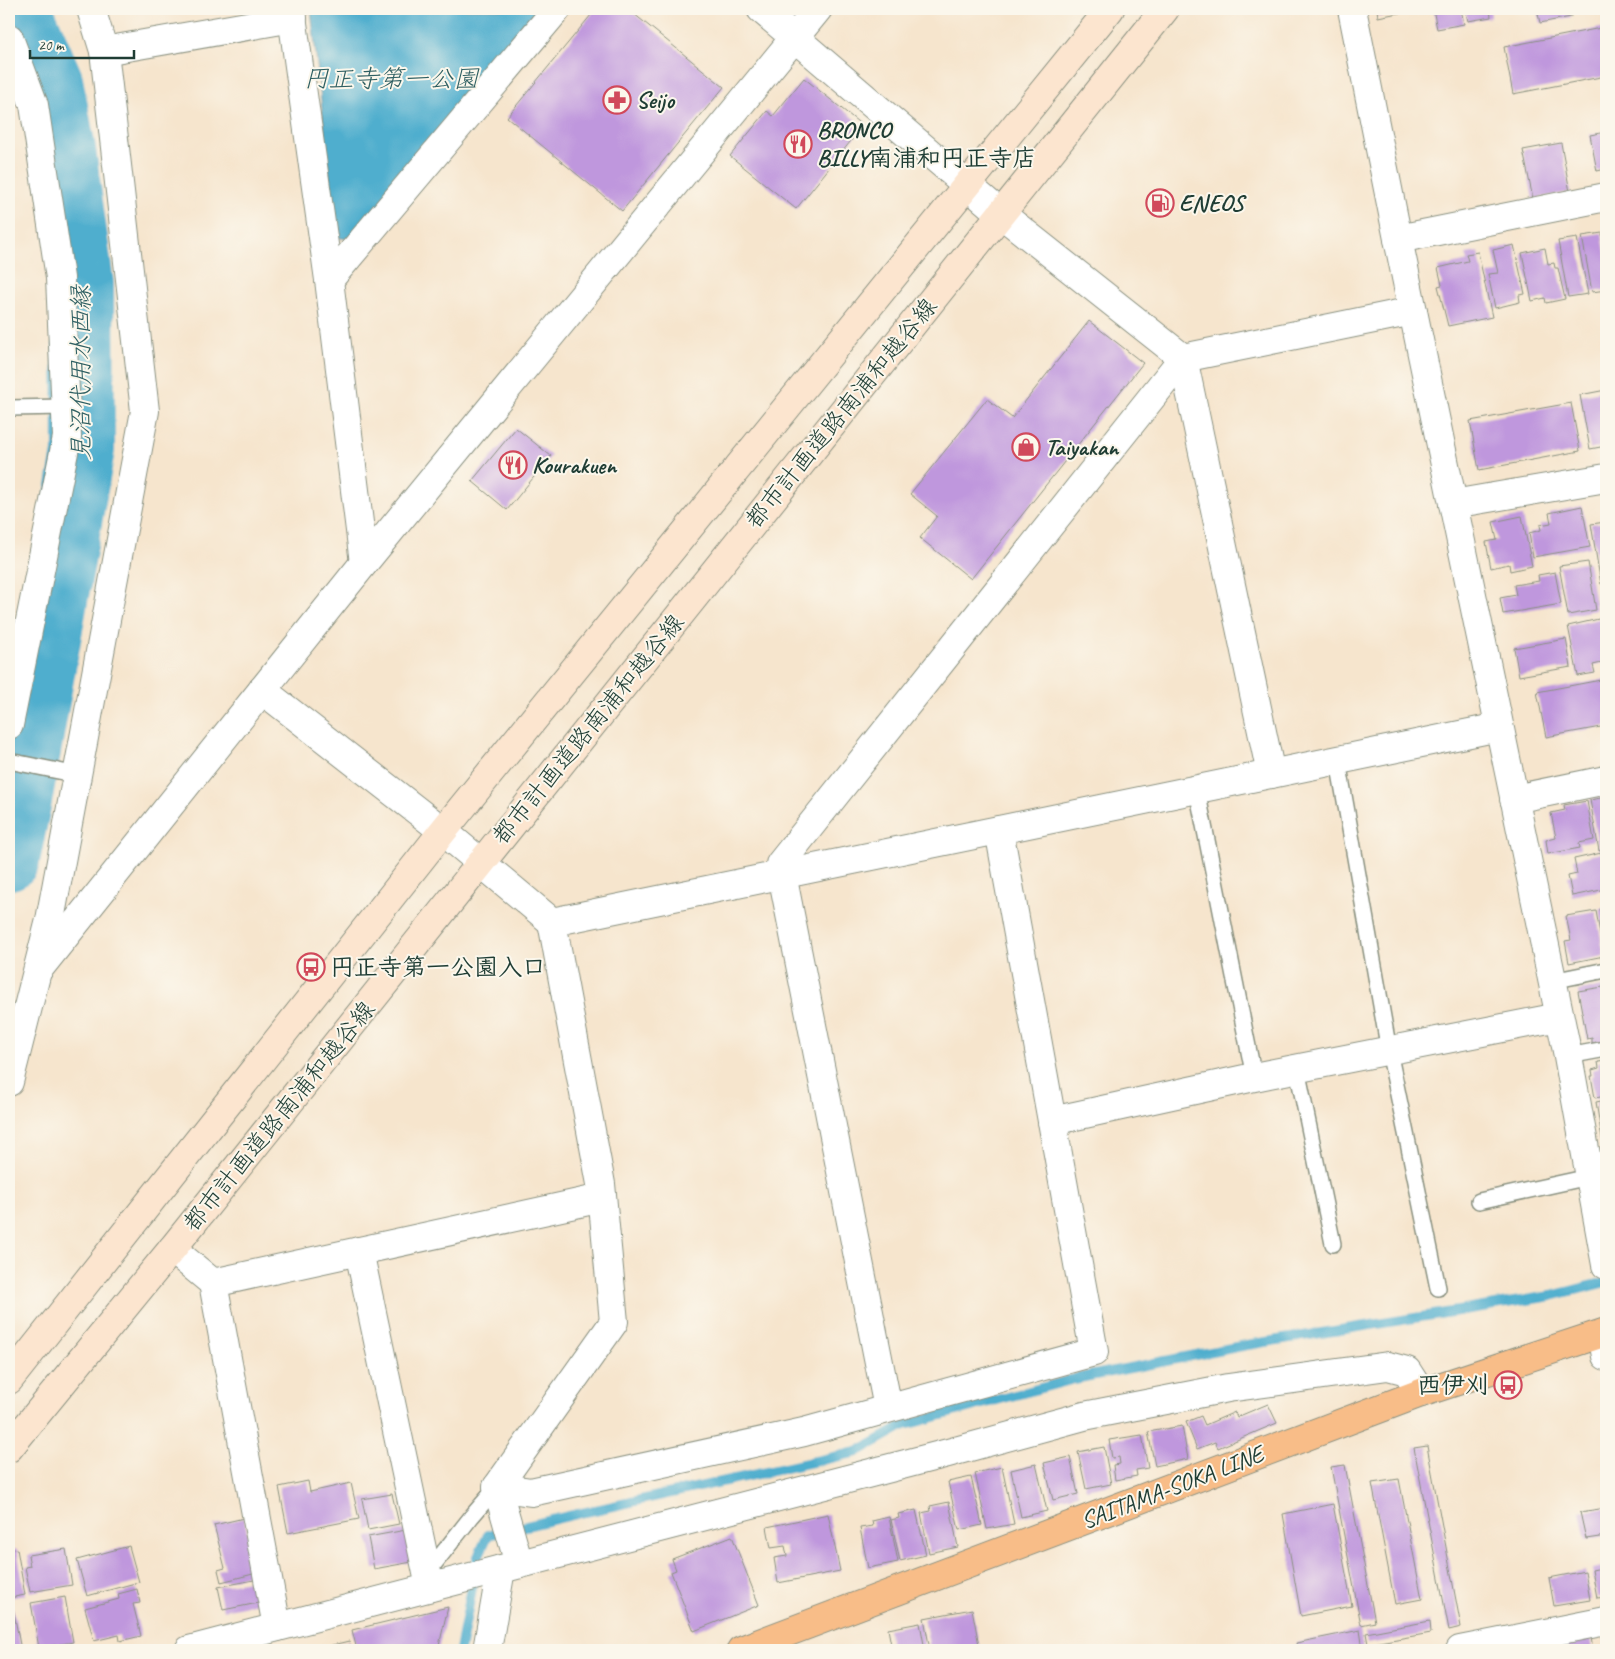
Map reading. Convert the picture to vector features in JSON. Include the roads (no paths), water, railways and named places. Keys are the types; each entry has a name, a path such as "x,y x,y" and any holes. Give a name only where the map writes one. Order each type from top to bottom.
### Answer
{"main road":[{"name":"SAITAMA-SOKA LINE","path":"741,1650 1421,1393 1486,1370 1605,1340"}],"street":[{"path":"9,1082 50,920 145,411 104,51 91,9"},
{"path":"329,280 557,9"},
{"path":"761,9 1001,214 1183,358 1271,774"},
{"path":"38,970 364,563 818,9"},
{"name":"都市計画道路南浦和越谷線","path":"9,1380 444,831 1110,9"},
{"name":"都市計画道路南浦和越谷線","path":"9,1448 172,1249 1165,9"},
{"path":"1352,9 1559,1017 1596,1185 1606,1264"},
{"path":"104,51 292,13 329,280 364,563"},
{"path":"9,725 67,436 60,278 34,106 12,54"},
{"path":"1398,239 1606,197"},
{"path":"888,1408 780,864 1183,358 1413,311"},
{"path":"1453,504 1606,478"},
{"path":"262,690 444,831 552,922 599,1174 614,1322 497,1487 510,1567 487,1650"},
{"path":"552,922 1499,727"},
{"path":"1514,799 1606,780"},
{"path":"497,1487 531,1492 804,1432 1094,1352 998,830"},
{"path":"1052,1121 1254,1077 1559,1017"},
{"path":"213,1283 602,1198"},
{"path":"172,1249 213,1283 277,1627"},
{"path":"359,1251 428,1580"},
{"path":"189,1650 277,1627 428,1580 510,1567 938,1456 1084,1416 1228,1388 1388,1366 1407,1371 1421,1393"},
{"path":"1460,1650 1511,1645 1606,1621"}],"lane":[{"path":"9,408 66,407"},
{"path":"9,761 78,774"},
{"path":"1338,761 1389,1051 1438,1288"},
{"path":"1197,790 1254,1077"},
{"path":"1552,981 1606,970"},
{"path":"1568,1056 1606,1049"},
{"path":"1297,1069 1333,1244"},
{"path":"1479,1201 1596,1185"},
{"path":"428,1580 472,1516 497,1487"}],"water":[{"name":"円正寺第一公園","path":"311,9 539,9 352,240 336,237"}],"waterway":[{"name":"見沼代用水西縁","path":"9,859 84,449 83,285 65,150 52,81 21,9"},
{"path":"460,1650 478,1557 488,1535 857,1452 905,1425 1074,1379 1247,1345 1551,1296 1606,1282"}],"place":[{"name":"Seijo","path":"617,100"},
{"name":"BRONCO BILLY南浦和円正寺店","path":"798,144"},
{"name":"ENEOS","path":"1160,203"},
{"name":"Taiyakan","path":"1026,447"},
{"name":"Kourakuen","path":"513,465"},
{"name":"円正寺第一公園入口","path":"311,967"},
{"name":"西伊刈","path":"1508,1385"}]}
